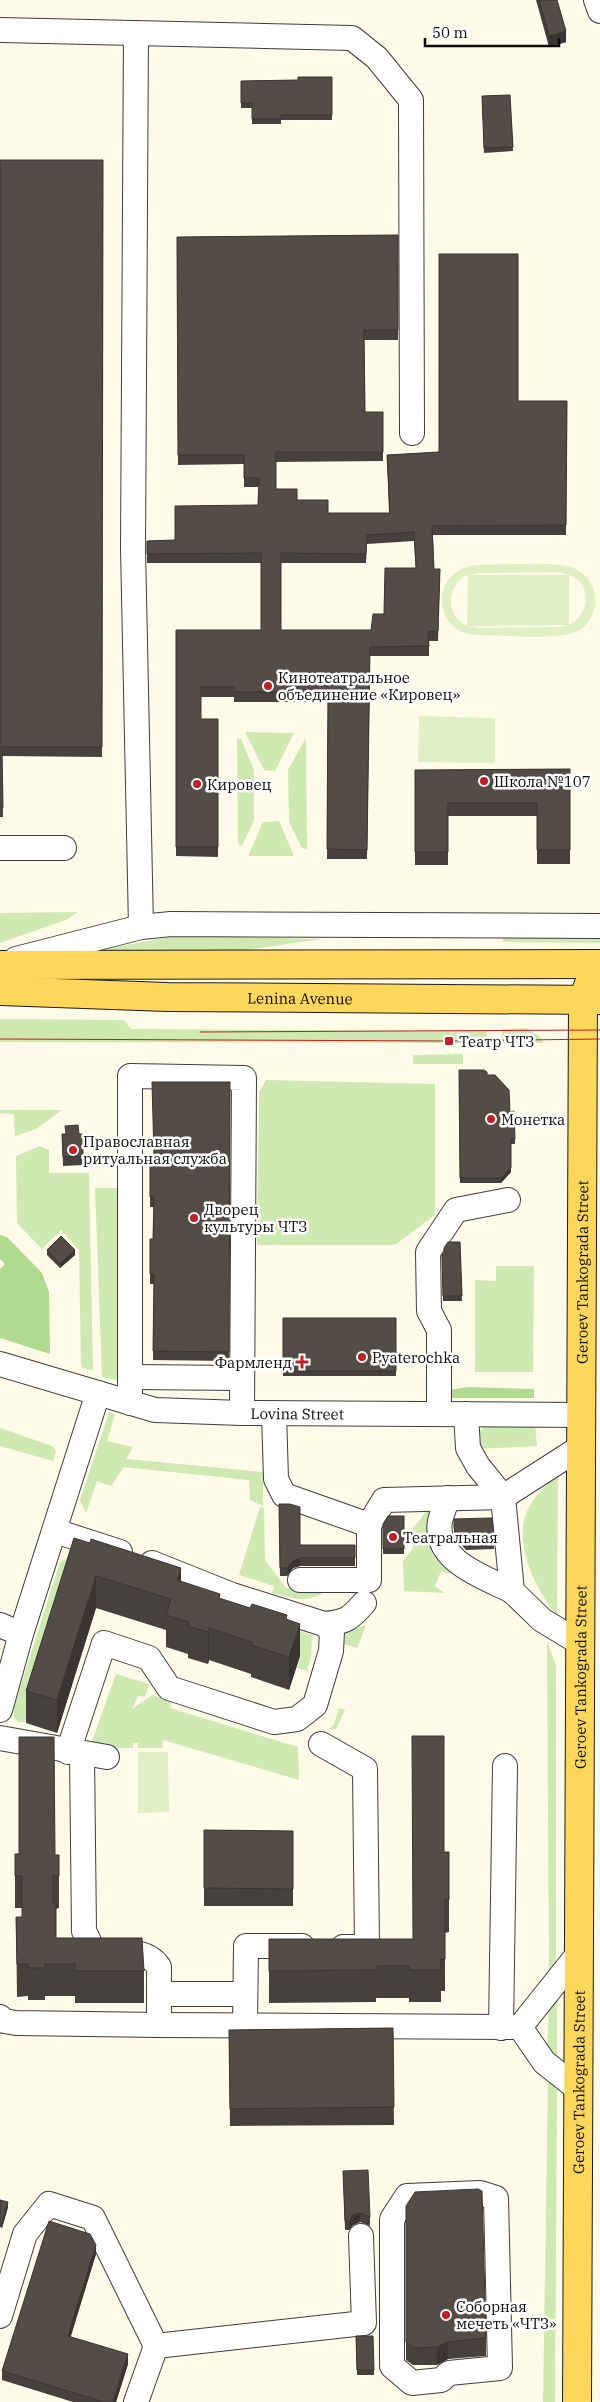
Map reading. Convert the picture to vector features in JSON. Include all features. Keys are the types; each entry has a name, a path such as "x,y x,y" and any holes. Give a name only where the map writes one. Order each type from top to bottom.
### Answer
{"main road":[{"path":"0,964 599,966"},
{"name":"Geroev Tankograda Street","path":"577,2402 581,1447 590,1415 591,1000 599,966"},
{"name":"Lenina Avenue","path":"0,991 167,997 591,1000"}],"street":[{"path":"596,0 600,12"},
{"path":"0,30 352,38 377,58 411,100 412,433"},
{"path":"136,33 133,548 141,927"},
{"path":"0,848 64,848"},
{"path":"0,964 141,927 171,924 600,926"},
{"path":"130,1403 130,1076 244,1078 242,1413"},
{"path":"439,1414 439,1330 429,1311 428,1252 456,1210 508,1200"},
{"name":"Lovina Street","path":"0,1364 155,1410 242,1413 590,1415"},
{"path":"130,1377 242,1378"},
{"path":"0,1710 11,1629 55,1531 98,1394"},
{"path":"274,1413 276,1479 284,1495 369,1525"},
{"path":"466,1414 468,1448 478,1466 502,1497 512,1591"},
{"path":"300,1580 369,1580 369,1525 384,1500 502,1497 581,1447"},
{"path":"448,1498 440,1522 441,1542 446,1551 456,1561 512,1591 542,1620 580,1643"},
{"path":"55,1531 174,1570 232,1595 324,1624 339,1623 351,1618 364,1603"},
{"path":"160,2025 159,1967 154,1959 145,1954 94,1952 84,1930 75,1753 104,1643 149,1658 169,1688 274,1722 298,1719 315,1705 331,1650 332,1631 324,1624"},
{"path":"0,1738 75,1753 107,1757"},
{"path":"245,2026 246,1946 367,1947 365,1769 321,1744"},
{"path":"505,1766 511,2028 544,2062 578,2089"},
{"path":"0,2017 4,2021 16,2023 511,2028 578,1953"},
{"path":"159,1994 245,1994"},
{"path":"480,2193 496,2198 500,2368 449,2373 431,2392 412,2383 392,2366 392,2219 407,2196 480,2193"},
{"path":"0,2316 25,2234 49,2204 93,2218 156,2346 136,2402"},
{"path":"156,2346 364,2323 361,2236"}],"green space":[{"path":"525,564 551,564 571,567 577,569 590,582 595,593 594,610 584,626 563,635 539,637 476,635 461,631 450,623 444,612 442,600 444,588 451,577 461,569 476,565","holes":["560,572 568,575 469,575 479,573","468,575 467,626 460,621 452,608 452,593 460,580","569,575 582,584 586,599 582,614 569,625","568,625 560,627 479,628 468,626"]},
{"path":"419,716 495,718 495,763 418,762"},
{"path":"245,732 294,733 275,771 264,770"},
{"path":"306,738 307,849 302,848 289,822 288,770"},
{"path":"237,739 241,739 254,770 254,820 242,846 238,844"},
{"path":"279,821 294,856 248,856 263,822"},
{"path":"78,912 68,919 0,943 0,913"},
{"path":"187,936 322,939 246,950 83,953 164,938"},
{"path":"504,937 600,938 600,943 503,942"},
{"path":"0,1019 124,1020 131,1029 487,1031 487,1043 0,1042"},
{"path":"526,1028 539,1036 544,1043 502,1043 502,1029"},
{"path":"463,1054 463,1064 413,1064 413,1055"},
{"path":"266,1080 435,1084 435,1215 395,1245 257,1245 259,1092"},
{"path":"0,1110 62,1110 36,1129 15,1136 14,1114 0,1113"},
{"path":"40,1146 49,1150 49,1173 89,1173 93,1371 81,1367 79,1250 61,1230 42,1249 17,1223 16,1156"},
{"path":"95,1188 118,1188 121,1381 102,1377"},
{"path":"0,1235 7,1237 42,1273 49,1292 50,1354 0,1338 0,1269 5,1264 0,1259"},
{"path":"496,1266 534,1266 533,1372 475,1372 475,1280 496,1281"},
{"path":"468,1387 534,1389 534,1398 451,1398 450,1390"},
{"path":"109,1412 115,1414 107,1441 133,1447 126,1459 263,1472 263,1506 250,1500 249,1480 124,1467 111,1486 97,1481 86,1513 80,1500"},
{"path":"535,1423 537,1446 477,1449 480,1431 485,1425"},
{"path":"0,1428 52,1446 56,1451 53,1461 0,1446"},
{"path":"558,1475 557,1615 542,1594 530,1568 525,1553 523,1526 532,1502"},
{"path":"431,1506 428,1534 432,1550 444,1562 453,1567 450,1574 441,1571 435,1586 445,1593 404,1591 403,1561 413,1548 413,1528"},
{"path":"260,1507 264,1508 265,1560 286,1588 321,1589 322,1594 303,1599 286,1597 272,1593 274,1586 239,1575"},
{"path":"73,1555 74,1570 25,1722 18,1722 14,1718 14,1707 60,1562"},
{"path":"258,1618 312,1635 311,1658 307,1671 297,1668 301,1656 286,1650"},
{"path":"366,1625 357,1648 341,1643 343,1632"},
{"path":"547,1641 556,1666 556,1972 549,1981"},
{"path":"116,1674 149,1684 145,1697 138,1696 132,1709 152,1695 172,1701 170,1708 298,1747 299,1780 163,1740 162,1748 138,1748 138,1743 133,1743 133,1748 89,1749"},
{"path":"339,1708 345,1710 336,1729 329,1729 334,1724"},
{"path":"138,1752 168,1752 169,1812 138,1813"},
{"path":"557,1999 557,2060 547,2054 549,2004"},
{"path":"548,2080 557,2089 555,2402 543,2402"}],"building":[{"path":"539,0 557,0 566,31 549,36"},
{"path":"298,77 332,77 332,115 281,115 281,119 252,119 252,103 241,103 241,81 298,80"},
{"path":"510,95 513,147 484,148 482,96"},
{"path":"0,160 103,160 102,747 2,747 3,808 0,808"},
{"path":"398,235 398,330 364,330 365,412 383,412 383,452 276,452 276,489 297,489 297,500 328,500 328,513 390,513 387,455 439,452 439,254 518,254 518,401 567,401 566,525 432,526 434,569 440,569 438,631 428,632 429,646 370,647 367,850 327,849 328,692 234,692 234,687 201,687 201,719 218,719 218,847 176,847 176,630 261,630 261,553 147,554 147,541 175,540 175,506 258,505 259,478 244,478 244,455 178,455 177,237","holes":["414,532 416,568 385,568 384,614 373,614 371,630 281,630 281,553 366,554 367,535"]},
{"path":"570,769 570,850 537,850 537,803 448,803 448,852 415,852 415,770"},
{"path":"459,1070 484,1070 487,1072 487,1075 495,1075 509,1090 510,1112 514,1111 515,1139 511,1139 511,1168 501,1178 460,1178"},
{"name":"Дворец культуры ЧТЗ","path":"152,1082 230,1082 229,1352 153,1351 154,1274 150,1274 150,1239 153,1239 154,1197 150,1197 150,1157 154,1157"},
{"path":"78,1125 79,1134 83,1134 83,1156 63,1157 62,1134 66,1134 65,1126"},
{"path":"61,1236 75,1250 60,1264 47,1250"},
{"path":"448,1242 460,1242 462,1296 443,1296 442,1254 444,1254 444,1248"},
{"path":"283,1318 396,1318 396,1371 283,1371"},
{"path":"279,1504 290,1504 300,1507 300,1545 355,1545 355,1558 300,1558 293,1561 287,1568 280,1568"},
{"name":"Театральная","path":"388,1516 404,1516 404,1549 383,1549 383,1524"},
{"path":"492,1518 494,1544 466,1545 457,1535 454,1528 454,1519"},
{"path":"74,1538 90,1543 91,1539 181,1568 177,1580 220,1594 219,1598 250,1608 252,1604 287,1615 286,1619 300,1624 289,1657 251,1645 252,1642 209,1628 208,1632 188,1626 189,1622 166,1615 171,1599 96,1576 57,1700 26,1691"},
{"path":"412,1736 444,1736 444,1852 449,1852 449,1900 445,1900 445,1959 441,1959 441,1970 409,1970 409,1966 376,1966 376,1970 269,1971 269,1939 413,1939"},
{"path":"19,1737 54,1737 55,1855 59,1855 59,1876 53,1876 53,1903 56,1903 56,1938 142,1938 144,1971 75,1971 75,1964 45,1964 45,1968 28,1968 28,1964 17,1964 16,1917 22,1917 22,1876 15,1876 15,1854 19,1854"},
{"path":"204,1830 293,1831 293,1889 204,1888"},
{"path":"393,2028 394,2107 230,2109 229,2030"},
{"path":"368,2170 370,2217 360,2213 353,2215 349,2221 345,2221 343,2171"},
{"name":"Соборная мечеть «ЧТЗ»","path":"478,2189 482,2191 486,2338 448,2342 437,2347 413,2348 406,2342 406,2206 415,2192"},
{"path":"0,2200 8,2202 2,2223 0,2223"},
{"path":"49,2221 90,2234 96,2245 68,2336 128,2354 113,2402 104,2402 2,2371"},
{"path":"356,2336 373,2336 374,2370 357,2370"}],"tram line":[{"path":"200,1032 600,1030"},
{"path":"0,1039 449,1041 600,1039"}],"place":[{"name":"Кинотеатральное объединение «Кировец»","path":"268,686"},
{"name":"Школа №107","path":"484,781"},
{"name":"Кировец","path":"197,784"},
{"name":"Театр ЧТЗ","path":"449,1041"},
{"name":"Монетка","path":"491,1119"},
{"name":"Православная ритуальная служба","path":"73,1150"},
{"name":"Дворец культуры ЧТЗ","path":"194,1218"},
{"name":"Pyaterochka","path":"362,1357"},
{"name":"Фармленд","path":"302,1362"},
{"name":"Театральная","path":"393,1537"},
{"name":"Соборная мечеть «ЧТЗ»","path":"446,2315"}]}
